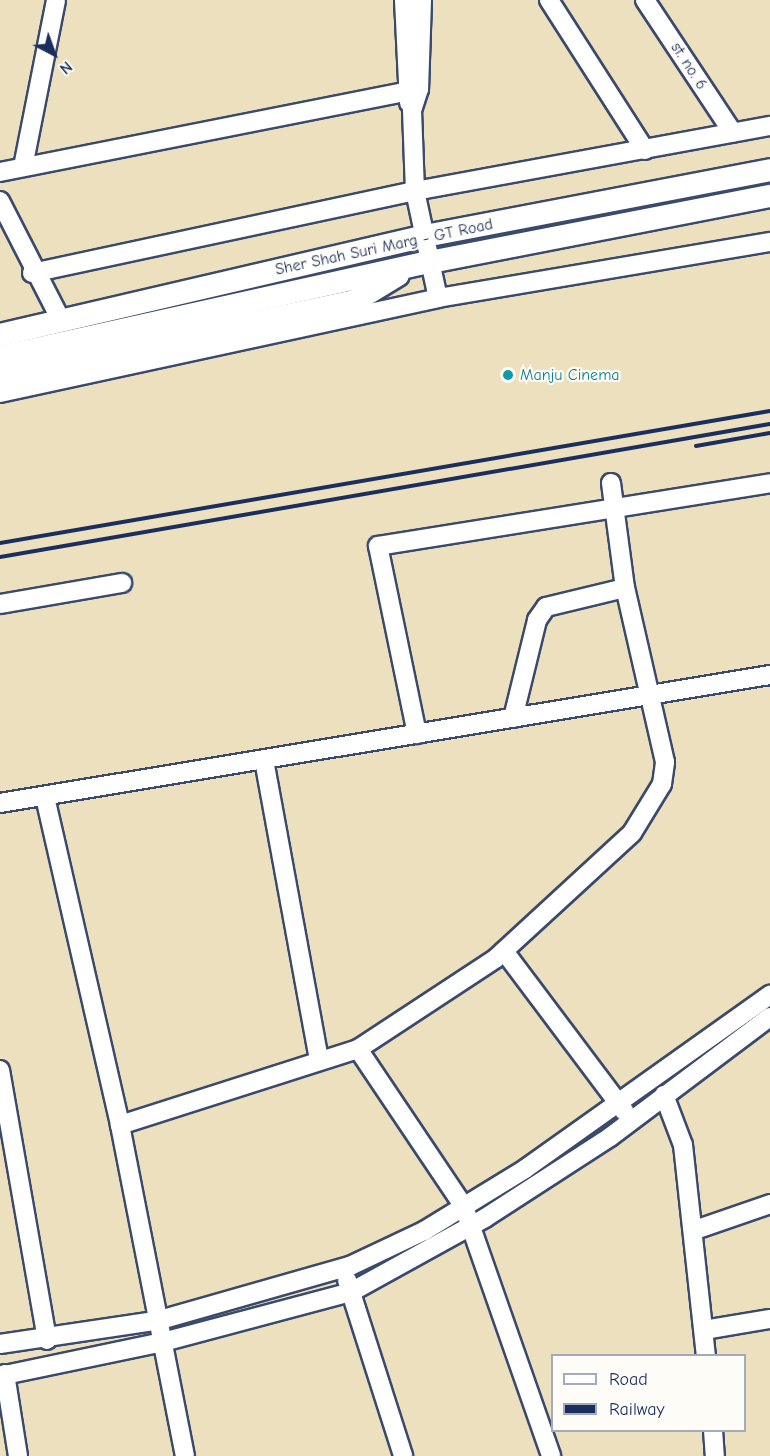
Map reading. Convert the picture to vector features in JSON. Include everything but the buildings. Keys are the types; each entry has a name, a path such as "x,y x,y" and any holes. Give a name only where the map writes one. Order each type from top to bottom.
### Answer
{"main road":[{"name":"Sher Shah Suri Marg - GT Road","path":"0,335 425,236 770,170"},
{"name":"Sher Shah Suri Marg - GT Road","path":"0,357 406,267 770,196"},
{"path":"0,377 355,301 406,267"}],"street":[{"path":"23,167 56,0"},
{"path":"404,0 412,91 415,191 438,298"},
{"path":"412,91 422,0"},
{"path":"549,0 645,150"},
{"name":"st. no. 6","path":"645,0 733,133"},
{"path":"0,172 412,91"},
{"path":"32,273 415,191 770,126"},
{"path":"0,201 32,273 62,322"},
{"path":"0,393 438,298 770,242"},
{"path":"120,1125 358,1049 504,951 603,863 650,808 665,762 624,588 611,483"},
{"path":"417,734 378,546 770,483"},
{"path":"0,604 122,583"},
{"path":"513,718 537,620 546,607 624,588"},
{"path":"0,803 770,675"},
{"path":"264,760 320,1060"},
{"path":"45,797 120,1125 185,1456"},
{"path":"504,951 631,1121"},
{"path":"0,1344 47,1340 160,1320 343,1268 464,1207 619,1104 770,995"},
{"path":"18,1456 2,1375 163,1342 351,1292 470,1226 631,1121 770,1017"},
{"path":"358,1049 464,1207 552,1456"},
{"path":"0,1070 47,1340"},
{"path":"664,1095 683,1145 695,1230 706,1354"},
{"path":"695,1230 770,1204"},
{"path":"343,1268 403,1456"},
{"path":"704,1330 770,1319"},
{"path":"713,1432 715,1456"}],"railway":[{"path":"0,543 770,411"},
{"path":"0,557 770,424"},
{"path":"696,446 770,433"}],"place":[{"name":"Manju Cinema","path":"508,375"}]}
